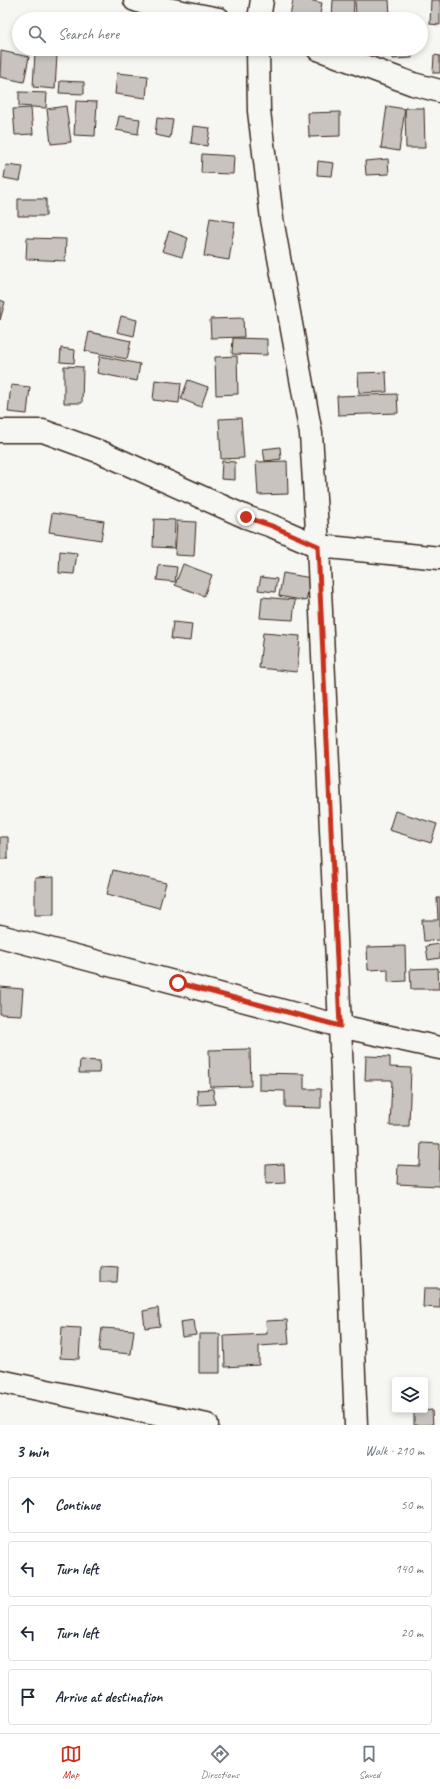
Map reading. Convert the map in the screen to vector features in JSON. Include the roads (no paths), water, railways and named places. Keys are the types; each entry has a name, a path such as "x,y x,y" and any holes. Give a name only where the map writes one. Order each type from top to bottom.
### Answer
{"street":[{"path":"134,0 152,6 183,12"},
{"path":"260,12 262,0"},
{"path":"258,56 260,111 272,219 311,434 318,546 340,1026 356,1425"},
{"path":"337,56 413,84 440,91"},
{"path":"0,431 44,431 103,452 246,517 272,526 318,546 440,558"},
{"path":"0,936 340,1026 440,1048"},
{"path":"0,1382 207,1425"}]}
